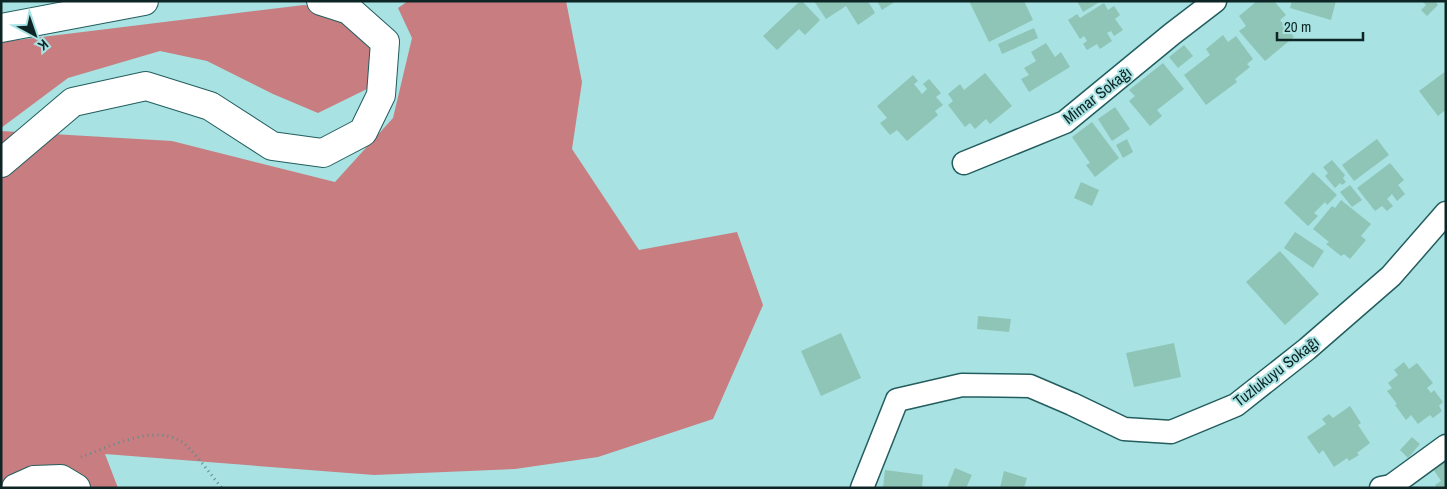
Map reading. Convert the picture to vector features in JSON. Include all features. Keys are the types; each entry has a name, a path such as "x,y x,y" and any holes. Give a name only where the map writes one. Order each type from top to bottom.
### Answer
{"street":[{"path":"1,28 144,1"},
{"path":"1,164 74,102 146,86 210,106 272,146 323,153 363,132 381,95 385,42 349,10 321,1"},
{"name":"Mimar Sokağı","path":"964,164 1065,122 1215,1"},
{"name":"Tuzlukuyu Sokağı","path":"862,488 896,400 962,385 1030,386 1124,429 1171,432 1236,404 1307,349 1391,276 1446,214"},
{"path":"1381,488 1391,486 1446,446"},
{"path":"16,488 34,480 68,483"}],"path":[{"path":"68,483 79,458 138,436 151,435 176,440 186,445 222,488"}],"shaded area":[{"path":"408,1 566,1 582,82 572,149 639,250 737,232 763,305 713,419 598,457 515,469 374,475 105,454 118,488 1,488 1,131 172,141 335,182 393,118 412,38 398,8"},
{"path":"304,5 348,12 373,35 369,88 318,113 273,94 207,61 160,51 68,78 1,128 1,42"}],"building":[{"path":"800,1 820,20 805,35 799,29 777,50 763,36"},
{"path":"814,1 868,1 875,13 858,25 846,6 826,19"},
{"path":"877,1 896,1 882,10"},
{"path":"969,1 1024,1 1033,20 989,42"},
{"path":"1077,1 1101,1 1083,12"},
{"path":"1257,1 1274,1 1286,15 1280,20 1294,37 1265,61 1239,31 1246,26 1239,16"},
{"path":"1292,1 1336,1 1331,20 1290,8"},
{"path":"1422,1 1435,1 1438,5 1427,16 1421,10 1426,5"},
{"path":"1104,3 1108,10 1114,6 1120,15 1115,19 1123,30 1114,36 1111,31 1107,33 1112,41 1100,49 1097,44 1087,50 1083,44 1087,41 1084,36 1080,39 1068,20 1077,14 1080,18"},
{"path":"1034,28 1038,38 1002,54 998,44"},
{"path":"1223,35 1228,42 1236,36 1253,59 1247,64 1250,67 1235,79 1237,82 1206,105 1184,75 1210,55 1206,49"},
{"path":"1046,43 1055,57 1061,52 1070,67 1029,92 1021,79 1029,75 1024,68 1036,61 1031,52"},
{"path":"1184,45 1193,56 1178,68 1169,57"},
{"path":"1163,63 1184,89 1157,110 1162,116 1150,126 1129,101 1135,96 1129,90"},
{"path":"1446,71 1446,113 1444,111 1438,116 1419,91"},
{"path":"985,73 1012,106 990,124 986,119 975,129 970,123 965,127 948,105 953,101 948,94 960,84 964,90"},
{"path":"913,75 918,81 914,84 922,94 927,89 923,84 929,79 941,93 936,97 943,105 935,111 938,115 907,141 897,130 890,135 880,123 887,118 877,106"},
{"path":"1115,107 1130,129 1112,141 1098,119"},
{"path":"1092,122 1119,158 1095,177 1086,165 1090,163 1072,137"},
{"path":"1127,139 1133,152 1123,158 1116,145"},
{"path":"1377,139 1389,155 1354,181 1342,165"},
{"path":"1332,160 1345,175 1343,178 1346,182 1342,185 1340,183 1335,188 1325,176 1328,173 1323,167"},
{"path":"1390,163 1404,180 1398,185 1405,194 1397,201 1392,194 1387,199 1393,206 1387,211 1382,206 1375,211 1357,188"},
{"path":"1313,172 1337,195 1327,205 1325,202 1314,213 1318,216 1308,226 1284,203"},
{"path":"1081,182 1099,190 1092,206 1074,198"},
{"path":"1350,185 1362,200 1352,207 1340,192"},
{"path":"1341,200 1371,224 1361,236 1366,240 1350,259 1344,254 1341,256 1326,244 1329,242 1313,229 1332,206 1335,208"},
{"path":"1295,232 1324,251 1313,268 1284,248"},
{"path":"1280,251 1319,294 1285,325 1246,282"},
{"path":"978,316 1011,319 1009,332 977,329"},
{"path":"841,333 861,378 821,396 801,351"},
{"path":"1174,343 1181,377 1134,387 1126,353"},
{"path":"1404,362 1409,369 1417,363 1433,383 1427,388 1431,393 1434,390 1443,402 1439,406 1442,411 1433,418 1430,415 1418,424 1411,415 1406,420 1387,391 1392,388 1388,383 1398,375 1394,370"},
{"path":"1350,406 1361,423 1358,425 1370,443 1357,453 1359,455 1349,461 1347,458 1334,467 1323,450 1319,454 1307,437 1326,424 1322,419 1329,414 1333,418"},
{"path":"1412,437 1420,444 1408,458 1400,450"},
{"path":"1446,460 1446,488 1437,488 1435,485 1441,481 1433,469"},
{"path":"955,468 972,475 966,488 947,488"},
{"path":"885,470 923,475 922,488 883,488"},
{"path":"1004,471 1027,478 1024,488 1000,488"}]}
